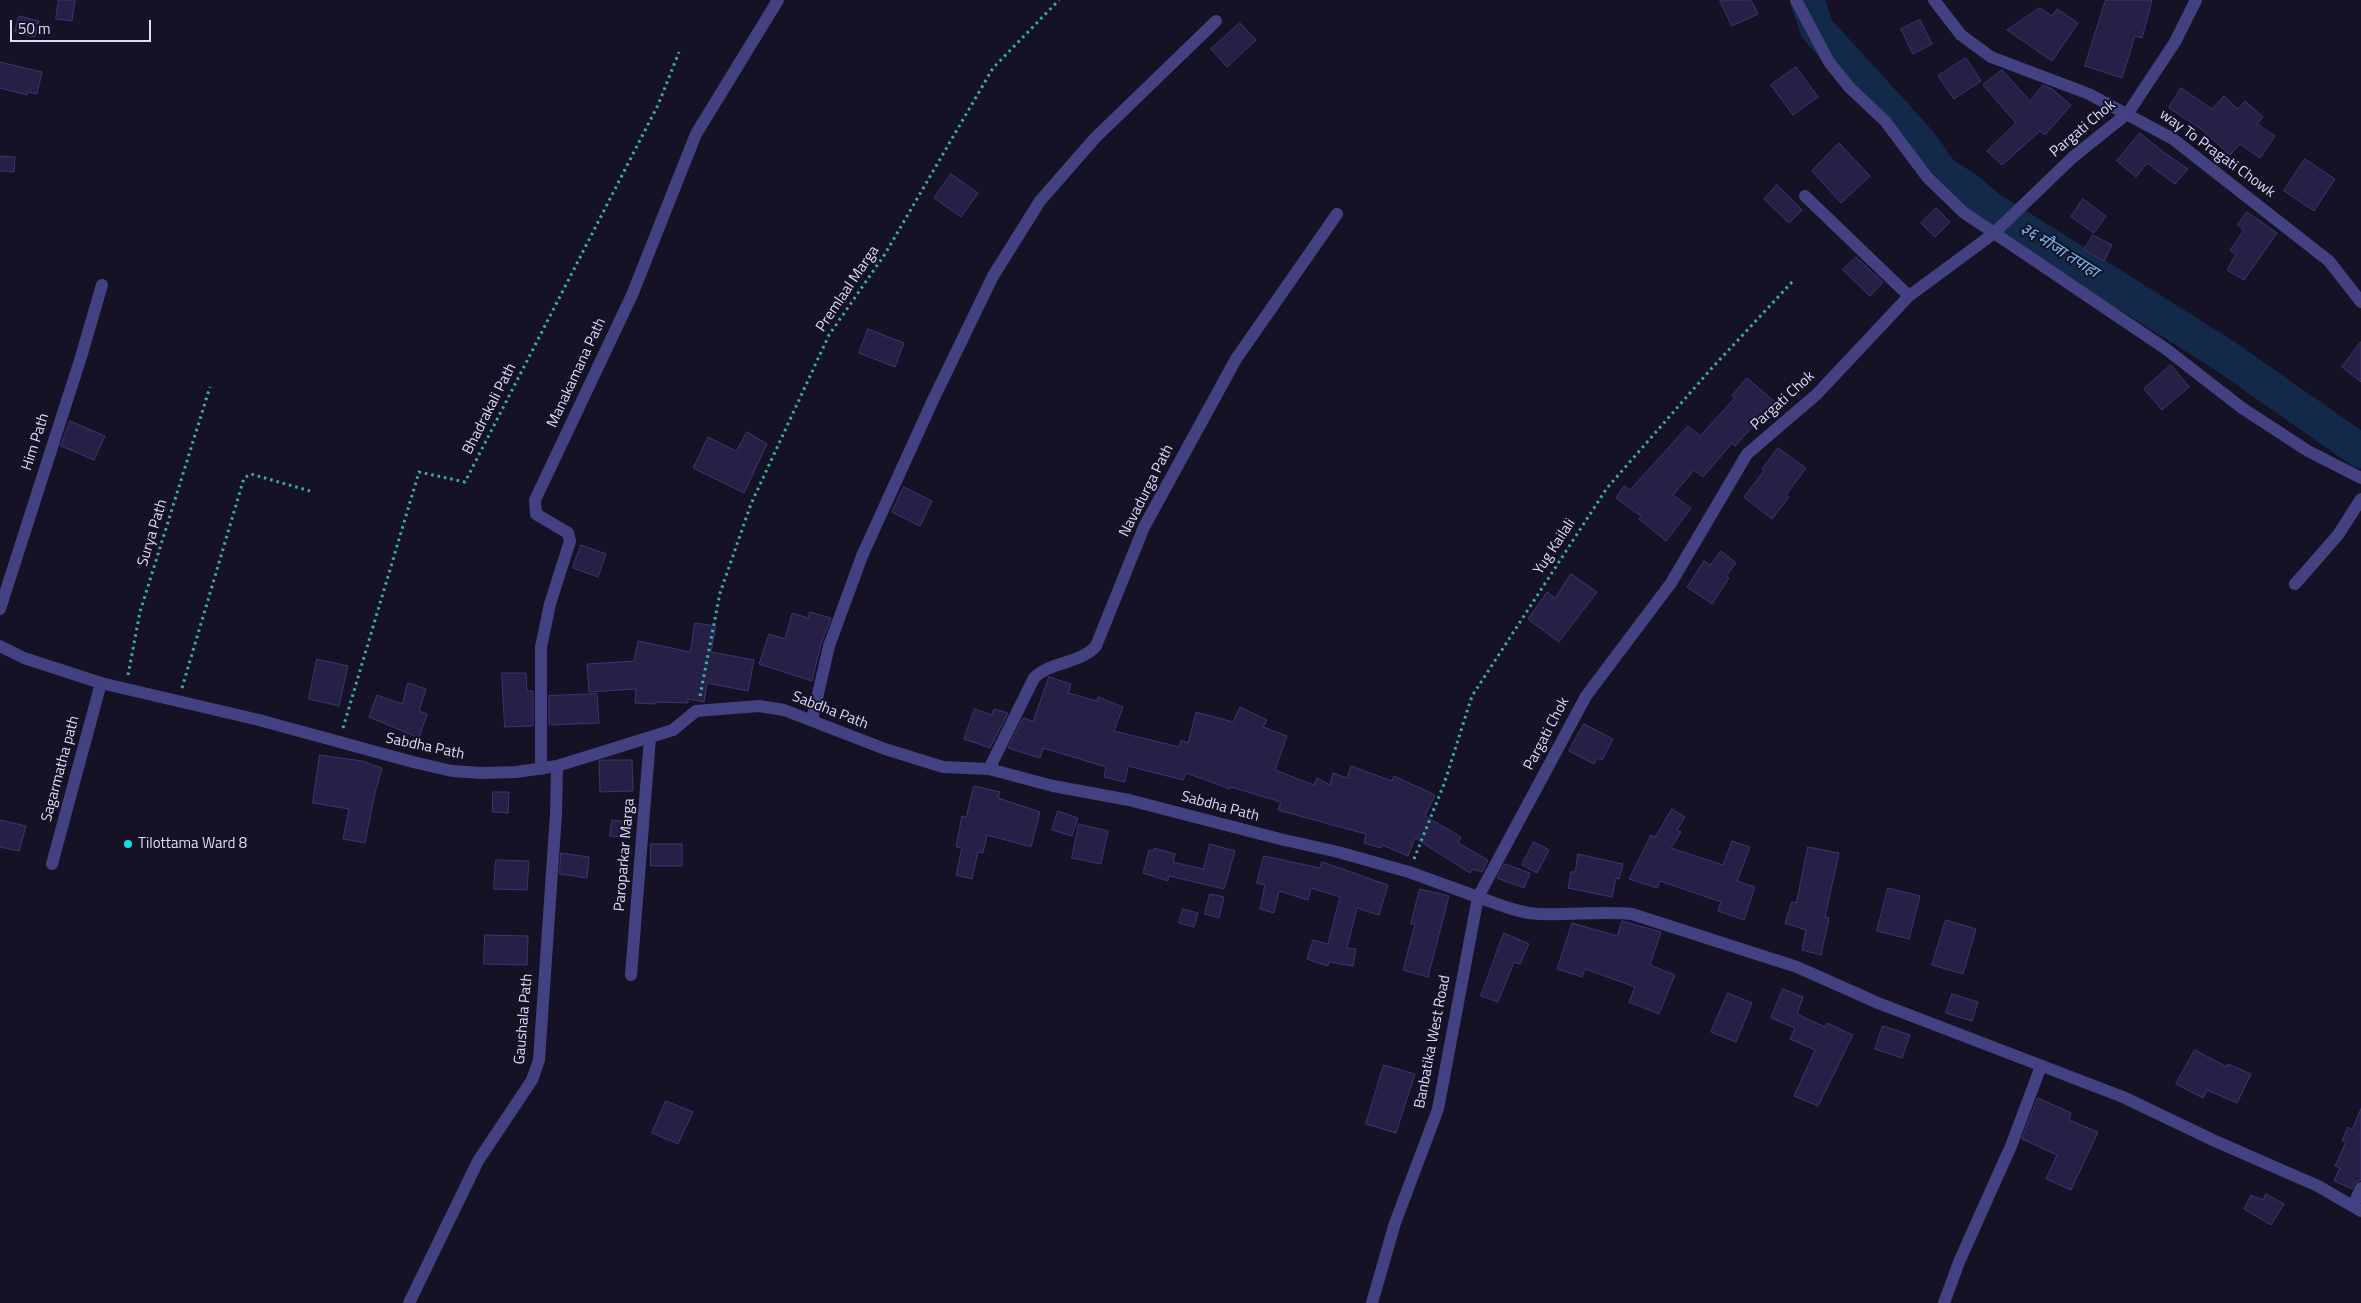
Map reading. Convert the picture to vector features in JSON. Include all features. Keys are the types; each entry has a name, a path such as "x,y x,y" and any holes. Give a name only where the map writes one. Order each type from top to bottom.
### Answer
{"street":[{"name":"Manakamana Path","path":"541,769 541,646 550,604 570,541 568,533 536,514 535,500 632,295 696,134 778,0"},
{"path":"1796,0 1829,62 1849,87 1885,121 1943,195 2166,349 2242,408 2308,451 2361,478"},
{"name":"way To Pragati Chowk","path":"1934,0 1961,35 1991,57 2089,94 2128,113 2173,139 2292,230 2329,261 2361,302"},
{"name":"Pargati Chok","path":"1478,898 1586,696 1671,583 1747,454 1817,394 1909,296 1996,231 2073,157 2128,113 2175,42 2196,0"},
{"path":"812,720 829,646 862,556 933,400 993,276 1040,201 1095,138 1216,21"},
{"path":"1805,196 1909,296"},
{"name":"Navadurga Path","path":"989,769 1034,678 1044,670 1087,654 1096,646 1144,527 1236,359 1337,214"},
{"name":"Him Path","path":"0,609 81,357 102,285"},
{"path":"2296,584 2338,535 2361,499"},
{"name":"Sabdha Path","path":"0,646 33,661 101,683 339,740 369,751 452,771 482,774 557,766 673,730 696,711 760,706 784,710 885,749 943,766 989,769 1053,786 1129,800 1409,872 1478,898 1523,912 1541,914 1606,911 1632,914 1657,920 1797,967 1878,1003 2123,1097 2318,1186 2357,1208"},
{"name":"Sagarmatha path","path":"52,864 101,683"},
{"name":"Paroparkar Marga","path":"631,975 650,738"},
{"name":"Gaushala Path","path":"409,1303 478,1161 532,1080 538,1066 556,814 557,766"},
{"name":"Banbatika West Road","path":"1372,1303 1395,1223 1438,1110 1478,898"},
{"path":"1944,1303 1959,1262 2011,1146 2041,1066"},
{"path":"2357,1208 2361,1188"}],"path":[{"name":"Premlaal Marga","path":"696,711 723,584 751,504 829,335 885,254 994,68 1059,0"},
{"name":"Bhadrakali Path","path":"339,740 419,472 465,482 658,104 679,52"},
{"name":"Yug Kailali","path":"1409,872 1444,784 1472,696 1601,496 1711,369 1793,281"},
{"name":"Surya Path","path":"126,688 140,612 210,387"},
{"path":"178,700 244,478 251,474 310,491"}],"building":[{"path":"59,0 75,0 72,21 56,19"},
{"path":"1720,0 1751,0 1758,14 1732,26"},
{"path":"2106,0 2152,0 2142,38 2135,36 2122,78 2085,66"},
{"path":"2040,8 2052,16 2057,9 2078,23 2052,61 2007,30"},
{"path":"19,16 39,21 35,37 15,32"},
{"path":"1920,20 1932,44 1913,54 1901,29"},
{"path":"1240,23 1256,40 1227,67 1211,49"},
{"path":"1966,58 1981,81 1954,99 1938,76"},
{"path":"0,62 42,72 37,94 28,92 27,95 0,88"},
{"path":"1796,67 1818,97 1793,115 1771,85"},
{"path":"2002,70 2030,101 2043,85 2052,89 2071,105 2045,135 2040,131 2002,165 1987,151 2016,123 1983,85"},
{"path":"2181,88 2212,109 2224,96 2238,109 2245,101 2263,117 2257,124 2275,136 2260,158 2240,144 2230,155 2201,129 2169,108"},
{"path":"2140,133 2188,169 2175,184 2147,163 2136,177 2117,161"},
{"path":"1839,143 1870,176 1841,203 1812,171"},
{"path":"0,156 15,157 14,172 0,171"},
{"path":"2305,159 2335,179 2314,211 2284,191"},
{"path":"951,174 978,193 961,217 934,198"},
{"path":"1777,185 1802,210 1789,223 1764,199"},
{"path":"2083,199 2106,216 2094,233 2071,217"},
{"path":"1936,208 1950,222 1935,237 1921,223"},
{"path":"2247,212 2277,233 2244,280 2227,270 2236,254 2230,250 2244,230 2238,225"},
{"path":"2093,235 2112,245 2104,261 2084,250"},
{"path":"1856,257 1883,282 1870,296 1843,270"},
{"path":"868,329 904,343 895,367 859,353"},
{"path":"2361,342 2361,382 2342,367"},
{"path":"2171,365 2189,387 2162,410 2144,389"},
{"path":"1747,378 1775,402 1735,446 1732,443 1703,477 1694,470 1673,495 1691,508 1666,541 1639,519 1641,516 1616,498 1624,486 1630,490 1688,426 1700,436 1735,398 1732,396"},
{"path":"70,421 105,436 94,460 61,446"},
{"path":"747,432 767,444 744,493 693,468 708,437 736,451"},
{"path":"1778,448 1806,468 1786,495 1789,497 1772,519 1744,497 1764,471 1762,470"},
{"path":"904,487 932,501 920,526 892,512"},
{"path":"581,545 606,554 598,577 573,568"},
{"path":"1721,551 1736,563 1726,576 1729,578 1712,604 1687,587 1704,561 1710,565"},
{"path":"1571,574 1597,592 1559,642 1528,619 1547,592 1555,598"},
{"path":"810,612 831,618 821,644 812,681 759,664 769,634 785,639 792,613 808,618"},
{"path":"695,623 716,626 711,652 754,660 748,691 707,683 704,702 688,699 688,703 656,702 656,704 635,703 636,689 589,692 587,664 634,661 638,641 690,652"},
{"path":"317,659 348,666 339,706 309,699"},
{"path":"502,673 526,673 527,691 533,691 533,726 505,727"},
{"path":"1049,677 1071,684 1068,693 1097,701 1098,697 1123,707 1114,731 1179,747 1181,740 1188,743 1196,712 1233,722 1240,707 1267,720 1263,727 1287,736 1275,770 1314,785 1317,778 1330,785 1333,773 1347,778 1351,766 1392,781 1394,776 1435,795 1425,816 1461,837 1458,843 1488,860 1482,872 1473,869 1470,873 1415,838 1408,856 1382,845 1381,848 1364,843 1366,834 1278,810 1281,802 1231,787 1230,789 1186,773 1183,780 1128,766 1125,782 1104,777 1106,767 1043,748 1040,758 1008,748 1023,718 1033,721"},
{"path":"408,683 426,689 419,711 427,714 419,738 369,717 377,695 402,704"},
{"path":"597,694 599,723 549,725 549,696"},
{"path":"975,709 992,715 994,709 1008,713 990,748 964,739"},
{"path":"1584,724 1613,739 1602,760 1597,758 1594,764 1569,751"},
{"path":"320,755 362,761 382,768 365,843 343,839 349,809 313,803"},
{"path":"632,760 633,791 600,792 599,761"},
{"path":"974,786 1000,792 998,798 1040,812 1031,847 987,835 983,853 978,852 972,879 956,875 962,848 956,847 962,816 966,817"},
{"path":"493,792 509,792 508,813 493,812"},
{"path":"1672,809 1685,817 1677,830 1681,832 1671,848 1723,865 1732,841 1750,847 1737,881 1755,887 1744,920 1718,911 1721,902 1660,881 1657,888 1629,879 1651,835 1655,837"},
{"path":"1058,811 1078,818 1072,836 1052,830"},
{"path":"0,820 26,826 19,851 0,847"},
{"path":"612,820 631,822 629,838 610,836"},
{"path":"1079,824 1108,831 1101,864 1072,858"},
{"path":"1534,842 1549,850 1537,873 1522,865"},
{"path":"651,844 682,844 682,866 651,866"},
{"path":"1210,844 1235,851 1224,889 1169,876 1168,881 1143,873 1149,850 1154,851 1154,848 1175,854 1173,862 1203,869"},
{"path":"1808,847 1839,853 1825,917 1829,918 1821,955 1802,950 1806,930 1785,923 1792,902 1796,903"},
{"path":"561,853 589,857 587,878 560,874"},
{"path":"1578,854 1623,864 1619,879 1616,878 1612,897 1568,888 1571,872 1575,872"},
{"path":"1264,856 1320,868 1322,862 1388,885 1379,915 1357,908 1347,948 1356,949 1353,966 1329,962 1328,966 1307,959 1313,940 1328,944 1340,897 1311,888 1308,900 1279,891 1274,913 1260,909 1265,885 1257,883"},
{"path":"496,860 529,861 527,890 494,889"},
{"path":"1505,864 1530,873 1524,888 1497,878"},
{"path":"1888,888 1920,896 1909,939 1877,931"},
{"path":"1420,889 1449,896 1428,977 1403,970 1415,924 1411,924"},
{"path":"1210,894 1224,897 1219,918 1205,914"},
{"path":"1183,909 1198,913 1194,927 1179,923"},
{"path":"1946,920 1976,929 1963,974 1932,965"},
{"path":"1622,921 1661,932 1650,965 1675,975 1659,1014 1629,1002 1635,987 1585,969 1582,977 1557,969 1572,923 1617,936"},
{"path":"1504,933 1529,944 1520,964 1514,962 1498,1002 1481,996"},
{"path":"485,935 528,936 527,965 484,964"},
{"path":"1783,989 1803,997 1797,1014 1825,1027 1827,1023 1853,1035 1818,1106 1794,1096 1815,1050 1790,1039 1795,1028 1771,1018"},
{"path":"1728,993 1752,1003 1736,1042 1711,1032"},
{"path":"1952,994 1978,1002 1972,1021 1946,1013"},
{"path":"1883,1026 1910,1035 1902,1058 1875,1049"},
{"path":"2195,1050 2227,1067 2228,1064 2251,1074 2237,1103 2207,1090 2203,1098 2176,1084"},
{"path":"1384,1065 1415,1074 1396,1133 1366,1124"},
{"path":"2038,1098 2071,1113 2069,1120 2098,1132 2071,1190 2046,1179 2057,1155 2022,1139"},
{"path":"666,1101 693,1112 678,1144 652,1133"},
{"path":"2361,1109 2361,1180 2356,1182 2352,1189 2334,1181 2340,1168 2335,1166 2346,1142 2342,1141 2348,1127 2352,1129"},
{"path":"2266,1194 2284,1204 2271,1225 2244,1209 2251,1195 2263,1200"}],"waterway":[{"name":"३६ मौजा तपाहा","path":"1807,0 1817,29 1919,141 1942,173 1967,189 1988,207 2222,354 2361,451"}],"place":[{"name":"Tilottama Ward 8","path":"128,844"}]}
